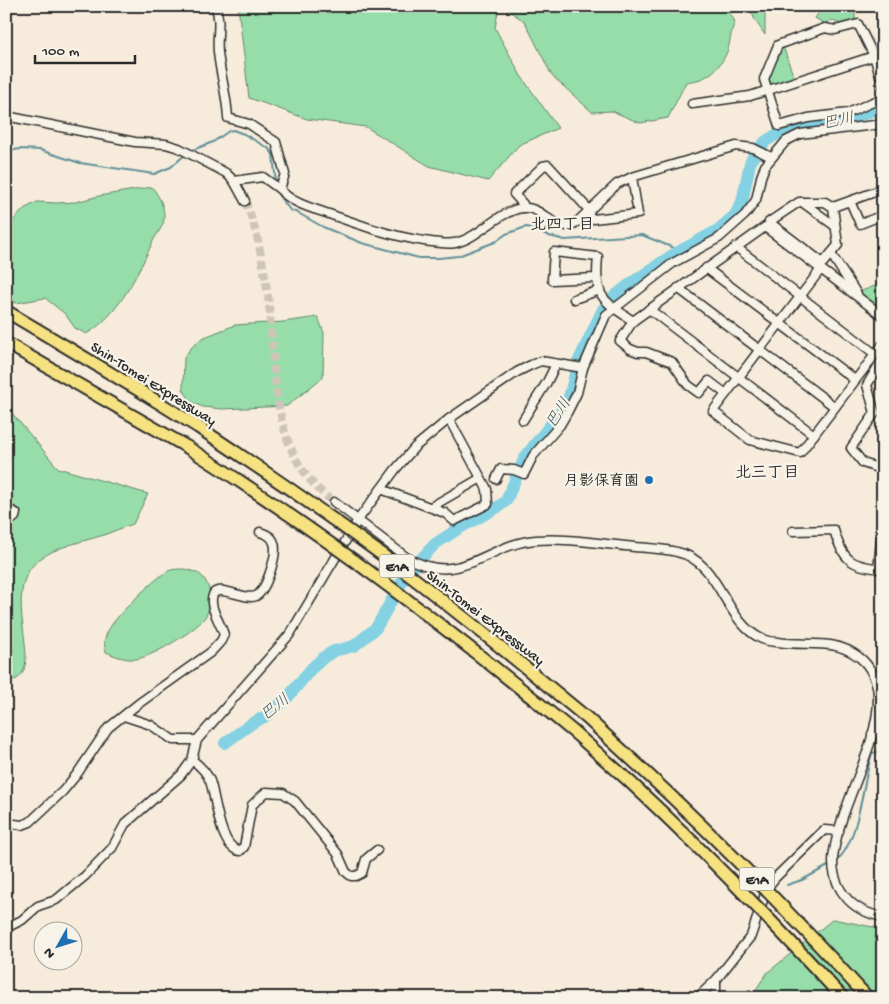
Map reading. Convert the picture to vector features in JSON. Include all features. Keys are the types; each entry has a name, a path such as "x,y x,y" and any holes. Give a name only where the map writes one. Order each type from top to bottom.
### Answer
{"highway":[{"name":"Shin-Tomei Expressway","path":"6,312 137,389 259,468 401,569 529,670 587,718 693,816 763,885 868,998"},
{"name":"E1A","path":"6,343 187,447 250,487 389,586 467,645 629,781 750,898 843,998"}],"street":[{"path":"215,6 219,21 218,52 228,118 249,124 276,142 285,174 280,189"},
{"path":"883,85 874,56 858,24 835,30 825,28 778,45 764,79 779,126 808,118 848,113 883,99"},
{"path":"692,104 750,96 874,56 883,51"},
{"path":"6,116 135,142 166,144 179,148 226,173 234,182 245,201"},
{"path":"496,479 501,469 524,474 533,456 560,425 577,393 578,367 606,315 612,308 673,263 719,238 745,215 756,200 765,166 786,140 800,134 883,124"},
{"path":"234,182 263,177 280,189 286,196 312,208 380,232 410,239 453,243 465,240 503,216 524,208 536,211 563,226 570,227 617,184 632,177 736,146 753,148 771,157"},
{"path":"524,208 523,204 514,194 543,166 548,166 592,219 638,214 632,177"},
{"path":"833,207 883,189"},
{"path":"850,200 860,224 883,215"},
{"path":"799,202 825,202 833,207 838,245 823,262 770,222 799,202"},
{"path":"802,202 835,226"},
{"path":"726,394 709,381 699,393 688,385 672,362 646,352 630,349 620,341 632,321 764,227 883,316"},
{"path":"736,247 879,356"},
{"path":"596,278 552,280 554,252 598,257 596,278 604,300 612,308 632,321"},
{"path":"831,254 859,298"},
{"path":"706,268 855,380"},
{"path":"821,269 713,411 750,440 800,453 855,380 879,356"},
{"path":"678,288 835,407"},
{"path":"574,299 600,290"},
{"path":"649,310 814,435"},
{"path":"883,344 867,385 875,413 851,448 863,463 883,470"},
{"path":"6,928 22,920 38,906 56,900 85,876 112,848 125,824 181,775 192,760 197,740 290,634 358,520 415,447 449,419 517,372 541,361 578,367"},
{"path":"523,420 556,364"},
{"path":"381,489 445,513 454,522 488,504 488,489 449,419"},
{"path":"431,507 481,478"},
{"path":"334,502 406,558 428,567 440,569 469,565 513,545 534,540 562,540 679,552 706,567 732,611 742,624 764,640 783,643 830,644 846,648 862,658 873,674 879,694 872,734 833,852 834,877 840,890 850,903 869,914 883,916"},
{"path":"6,511 16,513 16,517 6,524"},
{"path":"793,531 834,530 838,545 856,566 880,569 883,522"},
{"path":"6,823 22,824 30,822 78,774 108,728 211,652 221,642 224,635 212,605 212,594 215,591 222,590 244,597 256,596 265,587 276,550 270,536 260,532"},
{"path":"124,716 151,725 173,740 197,740"},
{"path":"872,734 883,731"},
{"path":"192,760 198,764 210,779 221,827 236,850 240,851 244,847 252,805 266,792 272,791 283,794 295,801 338,854 346,872 350,876 362,873 366,859 377,850"},
{"path":"697,998 716,980 751,936 767,888 774,878 824,830 839,831"},
{"path":"713,998 716,991 716,980"}],"green space":[{"path":"238,6 499,6 495,28 521,76 558,128 519,145 488,181 429,166 366,127 307,119 249,98"},
{"path":"503,6 723,6 728,9 735,22 728,50 717,68 703,78 686,82 668,118 640,123 612,111 592,112 552,76 525,22"},
{"path":"749,6 765,6 765,35 755,20"},
{"path":"824,6 862,6 855,11 855,20 840,24 831,20 825,24 815,18"},
{"path":"783,46 794,78 770,86 768,79 780,47"},
{"path":"152,187 162,206 163,224 142,265 118,305 97,326 86,334 75,328 65,314 45,298 16,303 6,297 6,228 24,209 37,202 76,202"},
{"path":"883,283 883,312 859,292"},
{"path":"318,317 324,333 323,377 287,406 222,409 203,407 191,402 183,389 184,358 190,349 202,338 235,325 283,322"},
{"path":"6,406 58,468 148,494 133,524 61,548 37,561 27,575 22,591 21,608 26,658 24,670 17,679 6,682"},
{"path":"184,569 200,574 209,589 211,597 210,606 202,621 171,644 143,657 128,659 106,652 105,638 116,619 144,590 162,575 170,570"},
{"path":"833,919 883,929 883,998 750,998 767,973"}],"waterway":[{"name":"巴川","path":"225,743 251,724 266,716 288,697 311,669 324,657 334,651 354,646 376,628 406,575 435,544 506,501 525,457 567,404 579,360 603,309 630,284 671,256 718,230 735,215 742,202 750,163 755,153 766,141 779,133 810,124 846,120 883,107"},
{"path":"190,151 213,142 229,131 233,130 244,134 268,148 273,154 276,184"},
{"path":"6,152 19,149 40,150 80,163 154,174 171,167 186,154"},
{"path":"278,191 279,196 290,210 323,227 362,243 419,258 458,256 495,242 506,234 526,227 565,240 642,235 681,251"},
{"path":"836,861 844,852 855,826 872,753 883,751"},
{"path":"787,885 802,880 830,865"}],"tunnel":[{"path":"245,201 257,236 264,272 268,296 275,380 279,408 286,435 297,460 312,483 334,502"}],"place":[{"name":"月影保育園","path":"649,480"}],"district":[{"name":"北四丁目","path":"562,223"},
{"name":"北三丁目","path":"767,471"}]}
